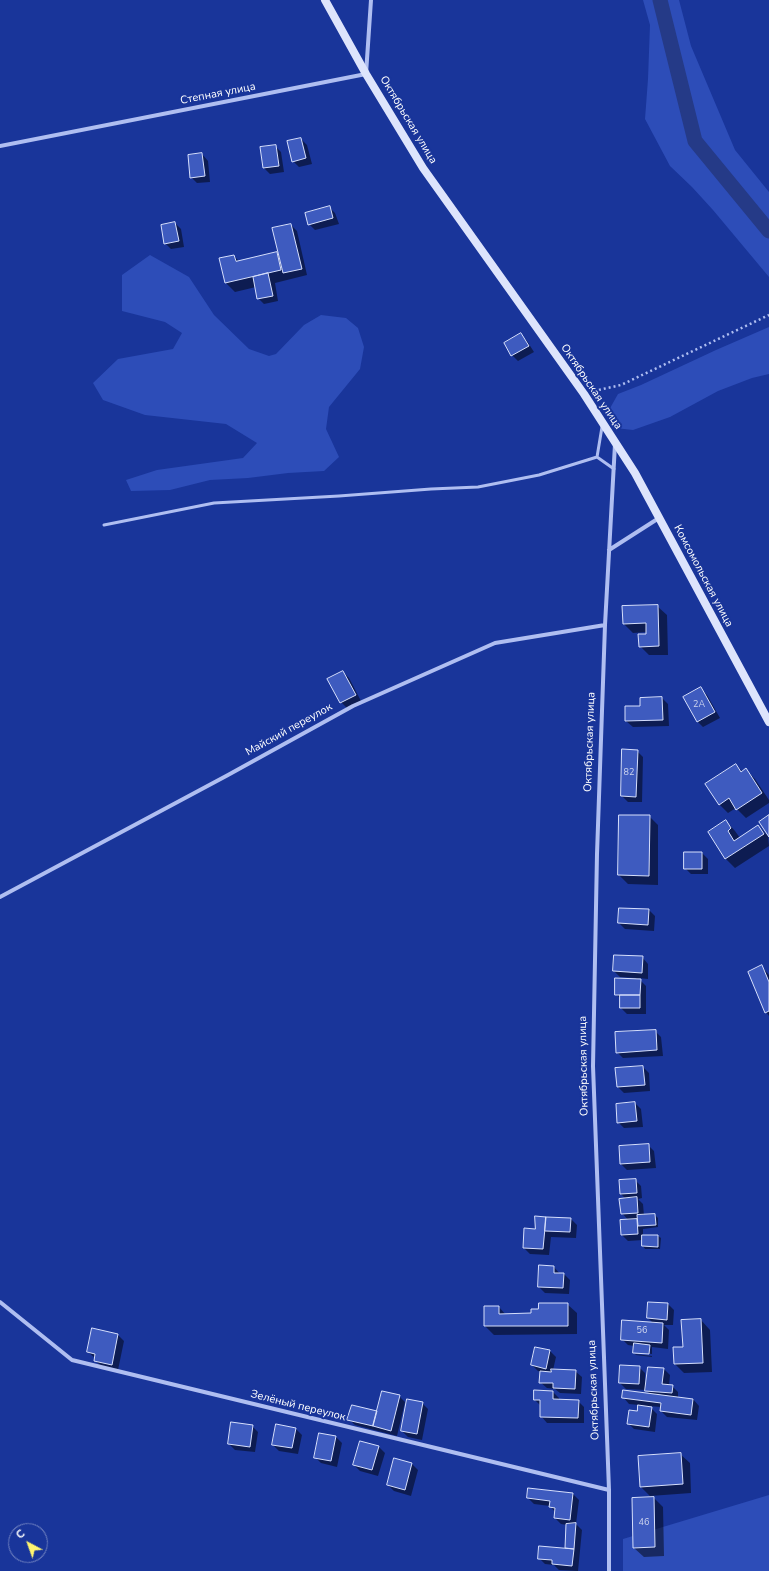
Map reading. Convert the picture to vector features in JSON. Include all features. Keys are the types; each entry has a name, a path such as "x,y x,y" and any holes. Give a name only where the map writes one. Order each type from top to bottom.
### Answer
{"street":[{"name":"Октябрьская улица","path":"325,0 366,74 423,168 584,394 615,443 605,625 597,854 593,1066 609,1490 609,1571"},
{"path":"366,74 371,0"},
{"name":"Степная улица","path":"0,146 366,74"},
{"name":"Комсомольская улица","path":"615,443 635,473 769,722"},
{"path":"609,550 659,518"},
{"name":"Майский переулок","path":"0,897 221,779 352,706 495,643 605,625"},
{"name":"Зелёный переулок","path":"0,1302 72,1360 609,1490"}],"lane":[{"path":"597,457 603,423"},
{"path":"597,457 614,469"},
{"path":"104,526 214,503 478,487 539,475 597,457"}],"path":[{"path":"584,394 621,385 769,315"}],"shaded area":[{"path":"643,0 679,0 691,46 735,150 769,192 769,277 713,210 670,166 645,119 650,25"},
{"path":"150,255 189,277 214,315 249,349 269,356 276,354 304,325 321,315 346,318 358,328 364,347 360,369 329,407 326,429 339,457 324,471 210,480 170,490 131,491 126,480 157,470 243,458 257,443 226,424 145,415 103,400 93,383 118,359 173,349 182,333 165,322 122,311 122,275"},
{"path":"769,327 769,374 752,378 718,391 670,417 633,430 615,428 609,410 618,394"},
{"path":"769,1495 769,1571 623,1571 623,1539"}],"building":[{"path":"301,138 306,158 292,162 287,141"},
{"path":"276,145 279,166 263,168 260,147"},
{"path":"202,153 205,176 190,178 188,155"},
{"path":"330,206 333,218 308,225 305,213"},
{"path":"175,222 179,241 164,244 161,225"},
{"path":"291,224 302,269 283,273 272,228"},
{"path":"277,252 281,270 225,283 219,258 234,255 236,261"},
{"path":"268,273 273,296 257,299 253,277"},
{"path":"521,333 529,346 511,356 504,343"},
{"path":"658,605 659,646 639,647 638,634 646,634 646,623 623,624 622,606"},
{"path":"343,671 356,695 340,703 327,679"},
{"path":"701,687 715,712 697,722 683,697"},
{"path":"662,697 663,720 625,721 625,706 640,706 640,698"},
{"path":"622,749 638,750 636,797 621,796"},
{"path":"736,764 741,772 746,768 762,793 736,810 729,798 719,805 705,784"},
{"path":"619,815 650,815 649,876 618,875"},
{"path":"769,815 769,837 759,822"},
{"path":"726,820 731,828 728,831 734,841 758,825 764,834 725,859 708,832"},
{"path":"684,852 702,852 702,869 684,869"},
{"path":"619,908 649,909 648,925 618,923"},
{"path":"614,955 643,956 642,973 613,971"},
{"path":"762,965 769,982 769,1011 765,1013 748,972"},
{"path":"615,978 641,979 640,995 615,995"},
{"path":"620,995 640,995 640,1008 620,1008"},
{"path":"656,1030 657,1050 616,1053 615,1032"},
{"path":"643,1066 645,1085 617,1087 615,1068"},
{"path":"635,1102 637,1121 617,1123 616,1104"},
{"path":"649,1144 650,1162 620,1164 619,1146"},
{"path":"636,1179 637,1193 620,1194 619,1180"},
{"path":"637,1197 638,1213 621,1214 619,1199"},
{"path":"655,1214 656,1225 638,1226 637,1215"},
{"path":"535,1216 546,1217 543,1249 523,1248 524,1228 535,1229"},
{"path":"546,1217 571,1218 570,1232 545,1231"},
{"path":"637,1219 638,1234 621,1235 620,1220"},
{"path":"642,1235 658,1235 658,1247 642,1246"},
{"path":"539,1265 554,1266 554,1273 564,1273 563,1288 538,1287"},
{"path":"648,1302 668,1303 667,1320 647,1318"},
{"path":"539,1303 568,1303 568,1326 484,1326 484,1306 499,1306 499,1314 531,1313 531,1309 538,1309"},
{"path":"701,1319 703,1363 674,1364 673,1347 683,1347 681,1320"},
{"path":"622,1320 663,1323 662,1343 621,1340"},
{"path":"92,1328 118,1334 112,1365 94,1361 95,1354 87,1352"},
{"path":"634,1343 650,1345 649,1354 633,1353"},
{"path":"535,1347 550,1350 546,1369 531,1365"},
{"path":"620,1365 640,1366 639,1384 619,1383"},
{"path":"648,1367 664,1368 662,1384 673,1385 672,1393 645,1391"},
{"path":"551,1369 576,1370 575,1389 553,1388 553,1383 539,1383 540,1371 551,1372"},
{"path":"534,1390 553,1391 553,1399 579,1400 578,1418 540,1417 540,1400 534,1400"},
{"path":"623,1390 693,1399 691,1415 660,1411 661,1403 622,1398"},
{"path":"382,1391 400,1395 391,1431 373,1426"},
{"path":"407,1399 423,1402 417,1434 401,1431"},
{"path":"352,1405 377,1411 373,1426 347,1420"},
{"path":"638,1405 652,1407 649,1427 627,1424 629,1410 637,1411"},
{"path":"231,1422 253,1425 250,1447 228,1444"},
{"path":"276,1424 296,1428 292,1448 272,1445"},
{"path":"319,1433 336,1436 331,1461 314,1458"},
{"path":"360,1441 379,1446 372,1470 353,1465"},
{"path":"681,1453 683,1484 640,1487 638,1456"},
{"path":"394,1458 412,1463 405,1490 387,1485"},
{"path":"528,1488 573,1493 570,1520 554,1518 555,1508 549,1507 550,1501 527,1498"},
{"path":"654,1497 655,1547 633,1548 632,1498"},
{"path":"576,1523 574,1549 565,1548 566,1524"},
{"path":"539,1546 574,1549 572,1566 552,1564 552,1560 538,1559"}],"waterway":[{"path":"660,0 695,141 769,231"}]}
